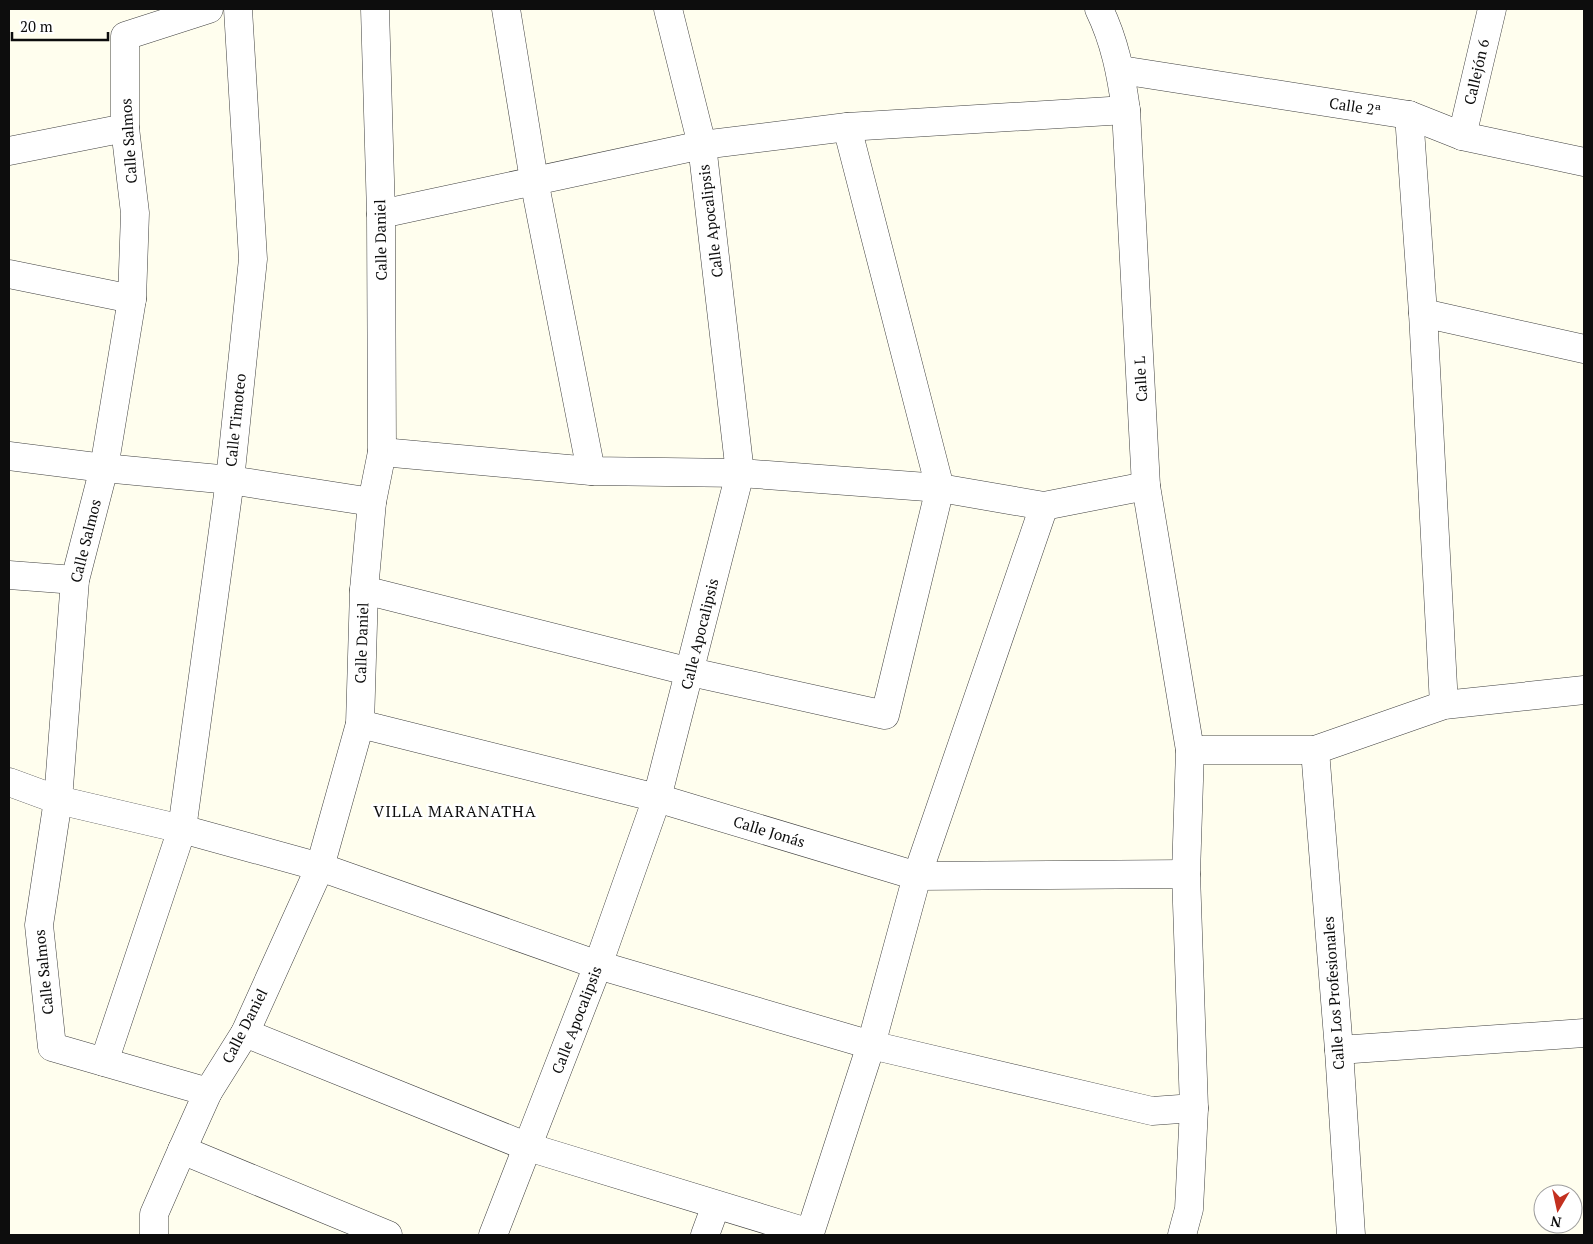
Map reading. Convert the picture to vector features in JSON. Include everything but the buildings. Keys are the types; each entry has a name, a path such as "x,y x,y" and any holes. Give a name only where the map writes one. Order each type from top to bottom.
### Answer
{"street":[{"name":"Calle Salmos","path":"104,1062 52,1047 39,925 58,800 75,580 104,468 132,299 135,213 125,128 125,36 209,9"},
{"name":"Calle Timoteo","path":"104,1062 182,830 230,480 253,259 238,9"},
{"name":"Calle Daniel","path":"157,1235 154,1214 182,1150 208,1092 245,1033 320,867 360,724 364,590 372,502 382,452 381,214 375,9"},
{"path":"506,9 534,180 591,471"},
{"name":"Calle Apocalipsis","path":"492,1235 598,965 657,798 691,672 740,473 702,144 668,9"},
{"name":"Calle L","path":"1100,9 1112,36 1121,70 1126,110 1146,486 1190,750 1186,874 1194,1108 1190,1209 1182,1235"},
{"name":"Callejón 6","path":"1462,136 1492,9"},
{"name":"Calle 2ª","path":"1121,70 1409,116 1462,136 1584,162"},
{"path":"381,214 702,144 847,127 1126,110"},
{"path":"1409,116 1423,313 1444,705"},
{"path":"364,590 691,672 885,715 940,488 847,127"},
{"path":"9,150 125,128"},
{"path":"9,274 132,299"},
{"path":"1423,313 1584,349"},
{"path":"382,452 591,471 740,473 940,488 1044,506 1146,486"},
{"path":"9,456 104,468 230,480 372,502"},
{"path":"245,1033 528,1147 810,1233 871,1045 917,876 1044,506"},
{"path":"9,575 75,580"},
{"path":"1190,750 1314,750 1444,705 1584,690"},
{"name":"Calle Jonás","path":"360,724 657,798 917,876 1186,874"},
{"name":"Calle Los Profesionales","path":"1314,750 1339,1050 1351,1235"},
{"path":"9,782 58,800 182,830 320,867 598,965 871,1045 1152,1111 1194,1108"},
{"path":"1339,1050 1584,1033"},
{"path":"104,1062 208,1092"},
{"path":"182,1150 388,1235"},
{"path":"705,1235 716,1205"}],"district":[{"name":"VILLA MARANATHA","path":"455,811"}]}
